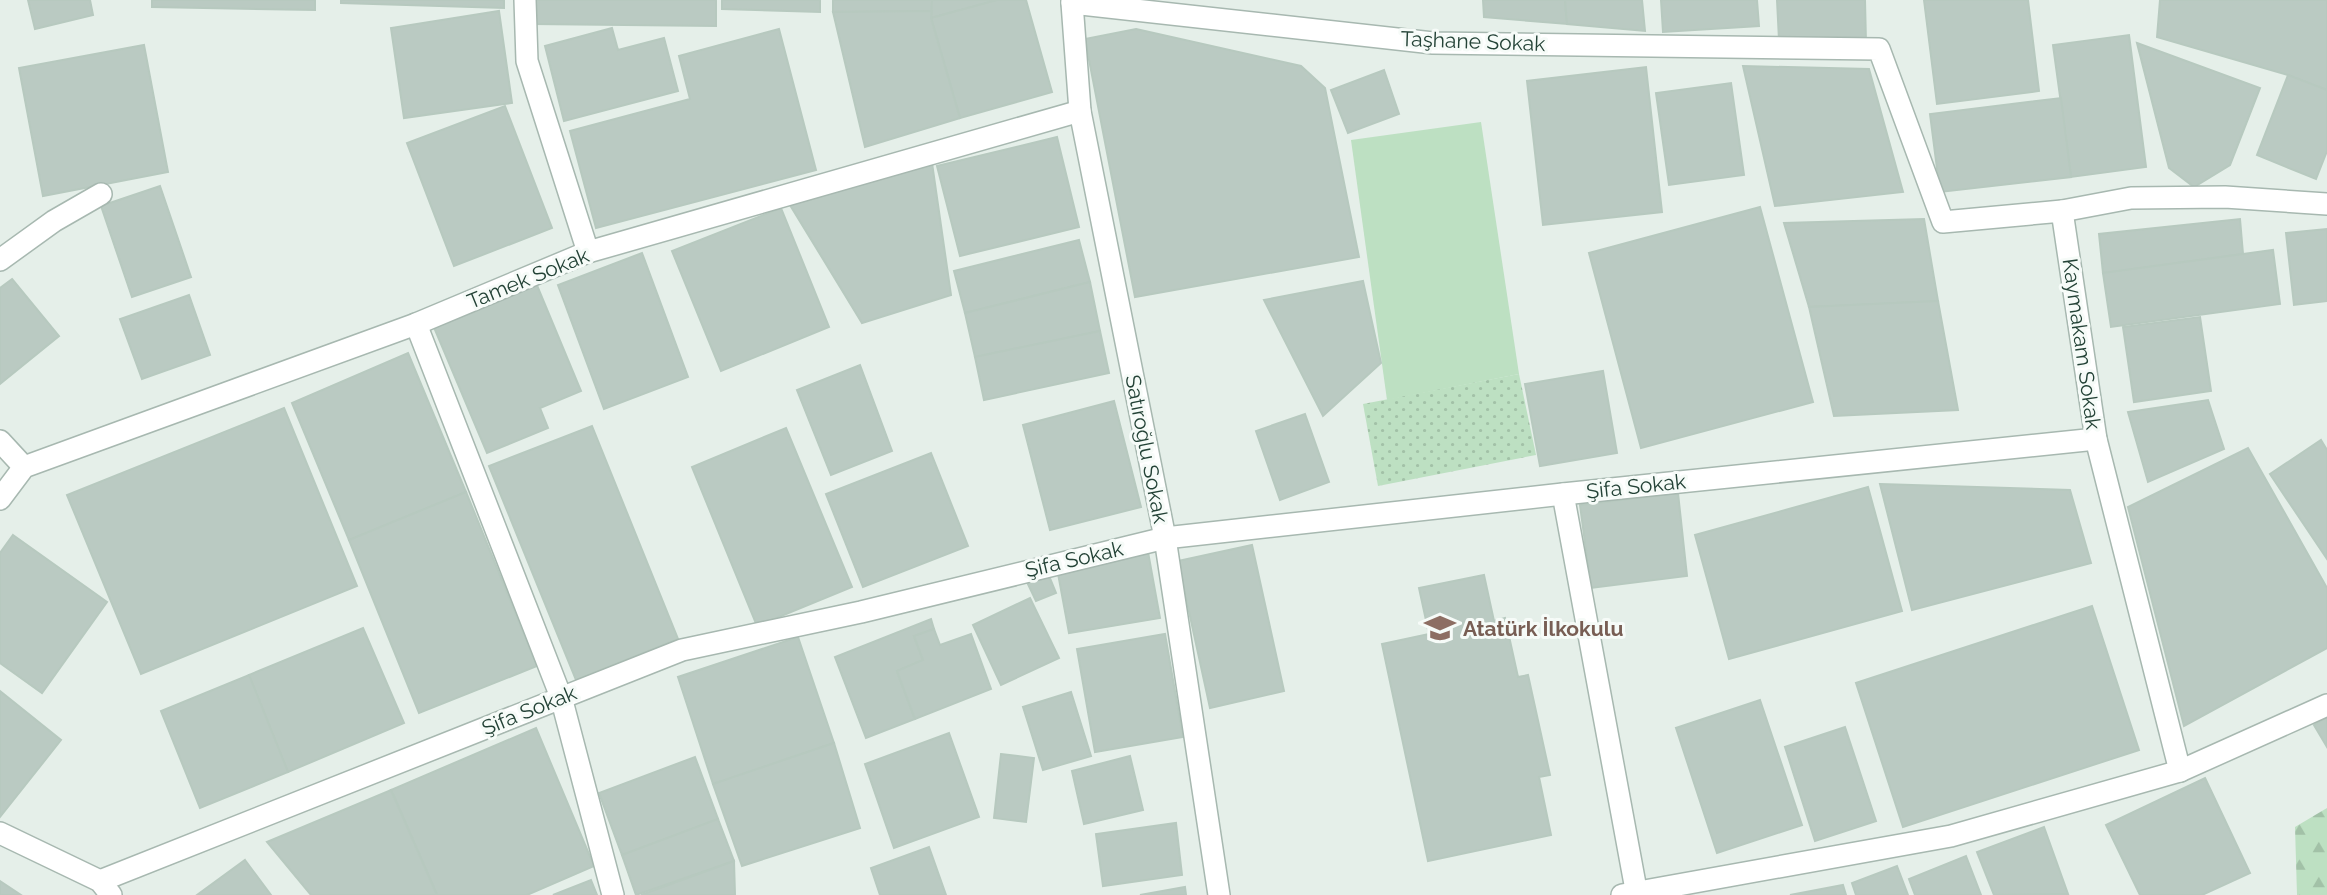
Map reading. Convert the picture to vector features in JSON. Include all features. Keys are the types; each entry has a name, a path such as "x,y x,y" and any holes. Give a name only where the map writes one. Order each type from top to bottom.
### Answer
{"street":[{"path":"525,0 527,61 588,252"},
{"name":"Taşhane Sokak","path":"1072,2 1433,43 1879,49 1943,222 2062,211"},
{"name":"Satıroğlu Sokak","path":"1072,2 1080,111 1165,538 1219,895"},
{"name":"Tamek Sokak","path":"24,467 416,324 588,252 1080,111"},
{"path":"0,260 54,221 101,194"},
{"path":"2062,211 2131,198 2225,197 2327,204"},
{"name":"Kaymakam Sokak","path":"2062,211 2096,439 2180,771"},
{"path":"416,324 561,697 613,895"},
{"name":"Şifa Sokak","path":"105,888 561,697 682,650 861,612 1165,538 2096,439"},
{"path":"0,441 24,467 0,499"},
{"path":"1563,494 1632,894 1951,836 2180,771 2327,705"},
{"path":"0,832 105,888"}],"green space":[{"path":"1481,122 1519,374 1387,400 1351,140"},
{"path":"1519,374 1536,455 1378,486 1363,404"},
{"path":"2327,808 2327,895 2297,895 2295,827"}],"building":[{"path":"28,0 90,0 93,15 35,29"},
{"path":"152,0 315,0 315,10 152,7"},
{"path":"341,0 504,0 504,8 341,3"},
{"path":"533,0 716,0 716,26 532,24"},
{"path":"722,0 820,0 820,12 722,9"},
{"path":"833,0 932,0 932,11 833,12"},
{"path":"932,0 997,0 931,18"},
{"path":"997,0 1026,0 1052,92 960,118 931,18"},
{"path":"1483,0 1565,0 1567,24 1484,17"},
{"path":"1565,0 1642,0 1645,31 1567,24"},
{"path":"1661,0 1757,0 1759,26 1663,32"},
{"path":"1777,0 1865,0 1866,43 1779,40"},
{"path":"1924,0 2028,0 2039,91 1937,104"},
{"path":"2160,0 2327,0 2327,90 2288,75 2157,37"},
{"path":"499,11 512,103 404,118 391,28"},
{"path":"932,11 931,18 960,118 865,147 833,12"},
{"path":"612,28 618,50 664,38 678,91 564,121 545,46"},
{"path":"779,29 816,170 596,228 570,131 690,99 679,56"},
{"path":"1136,29 1301,66 1325,88 1359,257 1135,297 1085,39"},
{"path":"2129,35 2146,167 2071,177 2053,45"},
{"path":"2137,43 2260,88 2230,165 2194,187 2169,168"},
{"path":"144,45 168,172 43,196 19,68"},
{"path":"1743,66 1869,69 1903,192 1775,206"},
{"path":"1646,67 1662,212 1543,225 1527,81"},
{"path":"1384,70 1399,114 1348,133 1331,90"},
{"path":"2288,75 2327,90 2327,151 2316,179 2257,155"},
{"path":"1731,83 1744,175 1669,185 1656,93"},
{"path":"2061,98 2071,177 1940,192 1930,114"},
{"path":"505,106 552,228 454,266 407,143"},
{"path":"1057,137 1079,227 960,256 937,166"},
{"path":"932,163 951,295 862,323 790,205"},
{"path":"160,186 191,277 132,297 101,206"},
{"path":"1760,207 1813,402 1641,448 1589,253"},
{"path":"781,208 829,327 721,371 672,251"},
{"path":"1924,219 1938,301 1809,307 1784,223"},
{"path":"2240,219 2243,254 2103,273 2099,234"},
{"path":"2327,229 2327,301 2294,305 2286,233"},
{"path":"1079,240 1090,282 965,313 954,271"},
{"path":"2273,250 2280,304 2111,327 2103,273"},
{"path":"642,253 688,377 604,409 558,285"},
{"path":"12,279 59,336 0,384 0,288"},
{"path":"1363,281 1381,363 1323,416 1264,300"},
{"path":"1090,282 1100,331 975,357 965,313"},
{"path":"536,283 581,391 540,408 548,428 487,453 433,325"},
{"path":"189,295 210,355 142,379 120,319"},
{"path":"1938,301 1958,410 1834,416 1809,307"},
{"path":"2200,317 2211,391 2134,402 2123,327"},
{"path":"1100,331 1109,373 984,400 975,357"},
{"path":"408,353 466,492 349,540 292,403"},
{"path":"860,365 892,451 831,475 797,390"},
{"path":"1603,371 1617,453 1540,466 1525,384"},
{"path":"2208,400 2224,449 2148,482 2128,412"},
{"path":"1114,401 1141,507 1050,530 1023,425"},
{"path":"284,408 357,586 141,674 67,495"},
{"path":"1305,414 1329,482 1280,500 1256,431"},
{"path":"592,426 678,639 576,680 489,466"},
{"path":"786,428 852,587 757,626 692,467"},
{"path":"2321,440 2327,450 2327,559 2270,474"},
{"path":"2248,448 2327,588 2327,648 2184,726 2128,507"},
{"path":"931,453 968,546 863,587 826,494"},
{"path":"1880,484 2070,490 2091,563 1912,610"},
{"path":"1868,487 1902,611 1729,659 1695,535"},
{"path":"466,492 537,666 419,713 349,540"},
{"path":"1678,493 1687,576 1591,588 1580,505"},
{"path":"13,535 107,602 42,693 0,663 0,553"},
{"path":"1252,545 1284,691 1210,708 1178,561"},
{"path":"1148,552 1160,618 1069,633 1057,568"},
{"path":"1047,571 1056,593 1036,601 1026,580"},
{"path":"1484,575 1494,621 1505,618 1518,677 1528,675 1550,775 1539,777 1551,835 1428,861 1382,644 1429,634 1419,588"},
{"path":"1030,598 1059,658 1001,685 973,625"},
{"path":"2092,606 2139,750 1903,827 1856,683"},
{"path":"931,619 934,629 914,636 923,660 897,671 915,719 866,738 835,657"},
{"path":"363,628 404,723 288,772 249,675"},
{"path":"934,629 940,645 971,634 991,689 915,719 897,671 923,660 914,636"},
{"path":"1165,634 1183,737 1095,752 1077,649"},
{"path":"798,637 834,743 713,784 678,677"},
{"path":"249,675 288,772 200,808 161,711"},
{"path":"0,691 61,740 0,817"},
{"path":"1071,692 1091,756 1043,770 1023,707"},
{"path":"1760,700 1802,825 1717,853 1676,728"},
{"path":"2327,717 2327,747 2314,725"},
{"path":"1845,727 1876,821 1815,841 1785,747"},
{"path":"536,728 594,866 527,895 437,895 391,790"},
{"path":"949,733 979,817 894,848 865,764"},
{"path":"834,743 860,828 742,866 713,784"},
{"path":"1001,754 1034,758 1026,822 994,818"},
{"path":"1130,756 1143,810 1084,824 1072,771"},
{"path":"695,757 718,819 622,855 599,793"},
{"path":"2205,778 2250,873 2202,895 2140,895 2106,825"},
{"path":"391,790 437,895 311,895 267,842"},
{"path":"718,819 734,861 636,895 622,855"},
{"path":"1176,823 1182,875 1103,886 1096,834"},
{"path":"2044,827 2068,894 1994,895 1977,852"},
{"path":"929,847 946,895 880,895 871,868"},
{"path":"1966,856 1981,895 1915,895 1909,879"},
{"path":"245,860 271,895 197,895"},
{"path":"734,861 735,895 641,895"},
{"path":"1897,866 1908,895 1856,895 1852,883"},
{"path":"591,880 597,895 553,895"},
{"path":"0,881 21,895 0,895"},
{"path":"1843,885 1846,895 1790,895"},
{"path":"1185,887 1186,895 1140,895"}],"place":[{"name":"Atatürk İlkokulu","path":"1440,628"}]}
